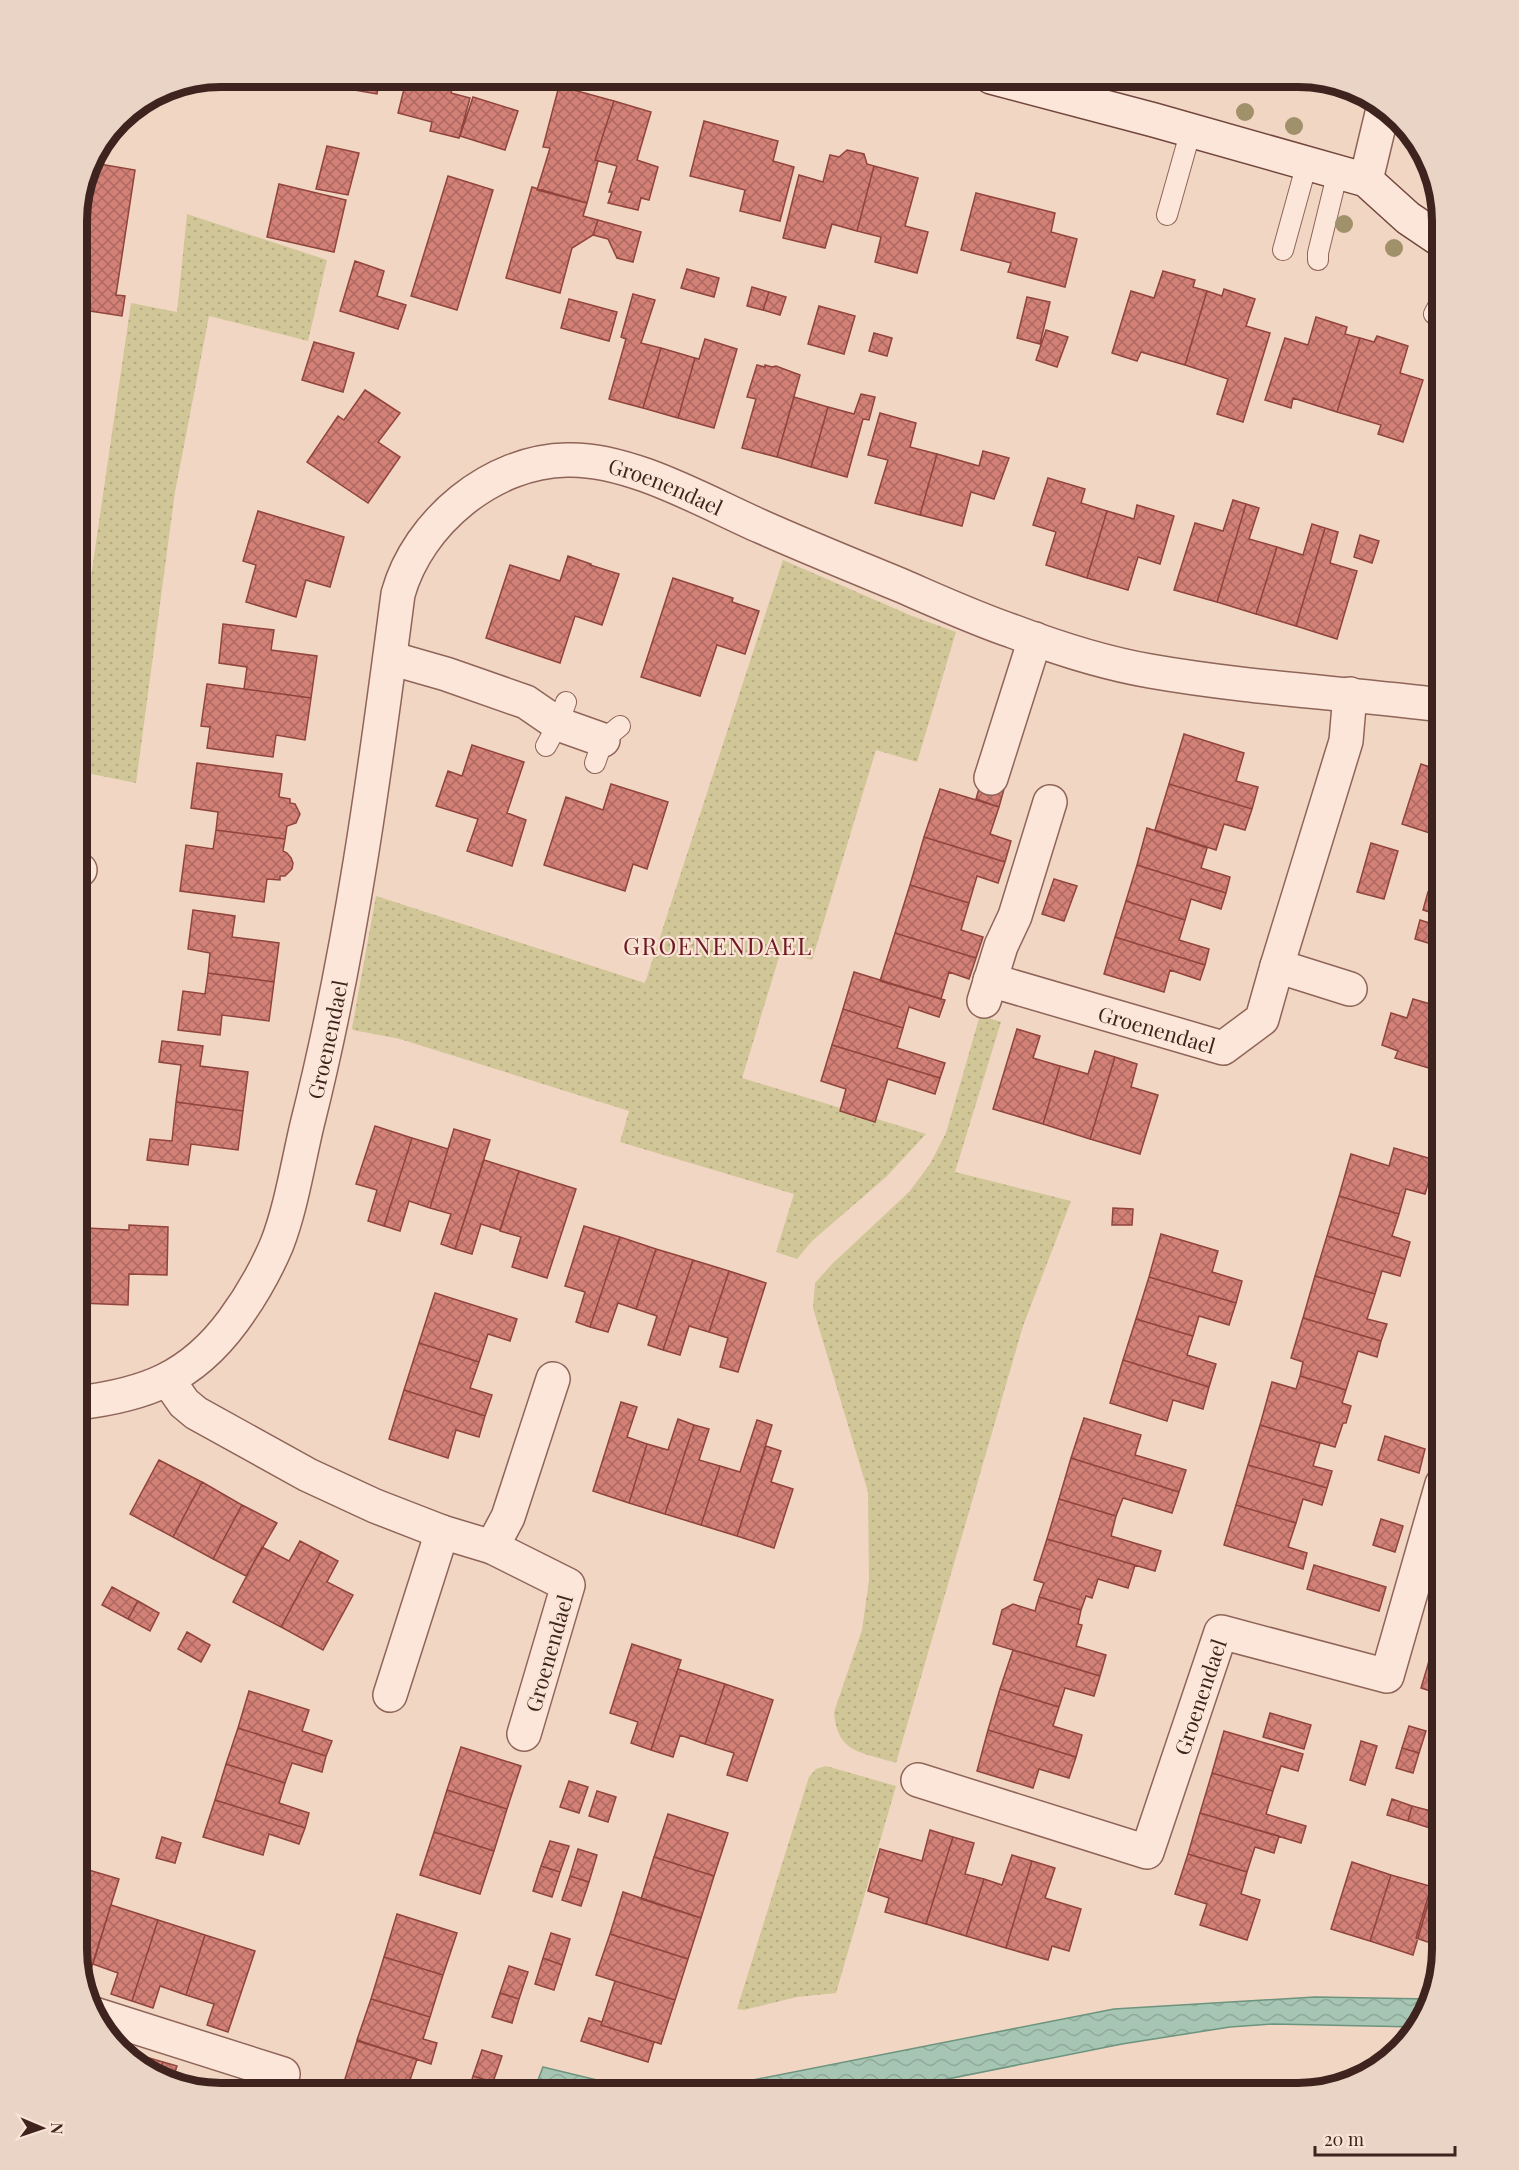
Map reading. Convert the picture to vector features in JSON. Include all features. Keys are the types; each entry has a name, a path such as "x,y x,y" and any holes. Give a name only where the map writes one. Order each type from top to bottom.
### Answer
{"street":[{"path":"1029,87 1337,171 1432,234"},
{"path":"1337,171 1379,115"},
{"name":"Groenendael","path":"87,1401 130,1393 168,1380 204,1353 234,1321 277,1243 321,1072 339,987 360,863 398,594 409,561 428,534 468,496 499,476 526,465 570,459 605,462 637,472 1002,627 1108,662 1149,671 1242,685 1432,704"},
{"path":"991,778 1035,639"},
{"path":"390,658 419,665 526,702 557,724 606,743"},
{"name":"Groenendael","path":"1050,802 1015,916 1001,946 987,991 1223,1048 1262,1020 1346,741 1350,694"},
{"path":"1278,966 1350,989"},
{"path":"492,1547 507,1517 553,1379"},
{"name":"Groenendael","path":"168,1380 184,1403 208,1420 308,1475 375,1506 442,1532 492,1547 568,1585 524,1734"},
{"name":"Groenendael","path":"918,1780 1147,1852 1221,1632 1387,1676 1432,1522"},
{"path":"390,1695 442,1532"},
{"path":"106,2018 283,2074"}],"lane":[{"path":"1167,215 1191,130"},
{"path":"1283,250 1337,171"},
{"path":"1318,260 1337,171"}],"shaded area":[{"path":"187,214 327,260 308,341 209,316 175,492 136,783 87,773 87,604 131,303 177,312"},
{"path":"783,560 912,616 956,632 917,762 876,750 812,960 781,951 742,1078 926,1134 886,1177 812,1241 797,1259 776,1252 794,1194 620,1142 629,1111 400,1039 352,1028 376,896 645,983"},
{"path":"980,1015 1001,1022 955,1172 1071,1201 1023,1326 896,1763 853,1749 840,1736 836,1726 834,1712 862,1630 869,1580 868,1492 813,1308 815,1283 831,1265 909,1192 930,1164 946,1133"},
{"path":"826,1766 896,1786 836,1993 797,1997 744,2010 737,2009 809,1777 816,1769"}],"water":[{"path":"1315,1997 1422,1999 1406,2027 1273,2024 1230,2027 1122,2044 928,2083 738,2083 1114,2009"},
{"path":"543,2067 609,2083 537,2083"}],"building":[{"path":"336,87 378,87 377,94"},
{"path":"404,87 452,87 451,93 470,98 459,138 430,131 432,122 398,113"},
{"path":"559,87 614,101 595,160 598,161 587,203 537,190 550,148 543,147"},
{"path":"473,97 518,111 505,150 460,136"},
{"path":"614,101 651,112 637,160 658,167 649,200 641,198 638,210 608,203 617,166 595,160"},
{"path":"704,121 778,141 773,161 794,167 780,221 740,211 745,190 690,176"},
{"path":"327,146 359,153 348,195 316,189"},
{"path":"847,150 864,154 867,164 874,166 857,231 832,224 825,248 783,238 799,175 823,182 830,155 839,157"},
{"path":"100,164 135,170 116,295 125,296 122,316 87,311 88,207 94,178"},
{"path":"874,166 918,178 905,226 928,232 917,273 875,262 881,237 857,231"},
{"path":"448,176 493,190 457,310 411,296"},
{"path":"279,184 346,200 334,252 267,237"},
{"path":"532,187 587,203 583,216 598,220 593,235 572,248 560,293 506,278"},
{"path":"976,193 1055,213 1051,232 1077,239 1065,287 1008,272 1011,263 961,250"},
{"path":"598,220 641,232 633,262 617,258 608,239 593,235"},
{"path":"355,261 384,271 377,296 406,305 398,329 340,311"},
{"path":"687,269 719,278 714,297 681,288"},
{"path":"1163,271 1195,280 1193,287 1207,291 1185,365 1141,352 1137,361 1112,353 1131,291 1154,298"},
{"path":"752,287 769,292 763,310 747,306"},
{"path":"1224,289 1255,299 1246,326 1270,333 1243,422 1217,414 1228,379 1185,365 1207,291 1222,296"},
{"path":"769,292 786,297 780,315 763,310"},
{"path":"633,294 655,300 641,343 661,348 643,408 609,399 626,339 621,337"},
{"path":"1027,297 1050,302 1040,344 1017,338"},
{"path":"569,299 617,312 609,341 561,328"},
{"path":"819,306 855,316 844,354 808,344"},
{"path":"1316,317 1347,327 1345,334 1360,338 1337,412 1293,398 1291,408 1265,400 1285,338 1308,345"},
{"path":"1046,330 1068,337 1057,367 1036,360"},
{"path":"874,333 892,338 887,356 869,351"},
{"path":"1377,336 1408,346 1400,373 1423,380 1403,442 1378,434 1381,425 1337,412 1360,338 1374,342"},
{"path":"705,339 737,349 714,428 678,418 695,358 699,359"},
{"path":"314,342 354,353 343,392 302,380"},
{"path":"661,348 695,358 678,418 643,408"},
{"path":"757,365 776,366 800,375 777,457 742,448 756,399 747,397"},
{"path":"365,390 400,413 378,442 400,457 368,503 307,462 338,416 344,420"},
{"path":"861,394 875,397 869,420 863,419 847,477 811,467 828,407 854,414"},
{"path":"794,397 828,407 811,467 777,457"},
{"path":"880,413 916,423 910,447 937,454 920,515 875,503 888,460 868,455"},
{"path":"983,451 1009,458 994,499 971,492 962,526 920,515 937,454 979,466"},
{"path":"1048,478 1085,489 1081,503 1107,511 1087,578 1046,565 1056,532 1033,525"},
{"path":"1233,500 1246,504 1217,602 1174,590 1195,523 1223,531"},
{"path":"1246,504 1259,508 1249,539 1277,547 1256,614 1217,602"},
{"path":"1137,505 1174,516 1160,564 1138,557 1128,590 1087,578 1107,511 1134,519"},
{"path":"258,511 344,537 330,587 306,580 296,617 246,602 256,565 243,561"},
{"path":"1312,524 1325,528 1296,626 1256,614 1277,547 1303,555"},
{"path":"1325,528 1338,532 1330,563 1357,571 1337,639 1296,626"},
{"path":"1360,535 1379,541 1372,563 1354,557"},
{"path":"568,556 619,574 602,625 575,616 560,663 486,638 510,565 560,581"},
{"path":"673,578 733,598 732,602 759,611 745,654 717,645 700,696 641,677"},
{"path":"223,624 274,630 271,650 317,656 311,698 244,689 247,667 219,663"},
{"path":"207,684 311,698 305,740 276,735 273,757 207,748 210,727 201,726"},
{"path":"1184,734 1244,753 1236,781 1258,787 1252,809 1169,784"},
{"path":"472,745 524,762 507,813 526,820 512,866 467,851 478,819 436,806 448,771 462,776"},
{"path":"197,763 282,774 279,797 290,799 290,803 295,804 300,814 296,823 287,826 285,839 216,830 218,812 191,808"},
{"path":"1421,764 1432,768 1432,834 1402,824"},
{"path":"981,782 1004,789 999,807 976,799"},
{"path":"611,784 668,802 647,869 633,864 625,891 544,865 566,797 603,810"},
{"path":"1169,784 1252,809 1245,830 1224,824 1216,850 1155,830"},
{"path":"940,789 999,807 990,834 1011,841 1005,862 924,837"},
{"path":"1147,828 1207,848 1201,868 1230,877 1226,893 1137,865"},
{"path":"216,830 285,839 283,851 291,858 292,869 285,876 280,876 280,880 267,879 264,902 180,891 186,845 213,849"},
{"path":"924,837 1005,862 998,883 977,876 969,903 910,885"},
{"path":"1371,843 1398,851 1384,899 1357,892"},
{"path":"1137,865 1226,893 1221,909 1191,899 1185,920 1126,901"},
{"path":"1054,879 1077,886 1064,921 1042,914"},
{"path":"910,885 969,903 961,930 983,937 976,958 895,933"},
{"path":"1428,892 1432,893 1432,913 1423,910"},
{"path":"1126,901 1185,920 1179,940 1209,949 1205,965 1115,937"},
{"path":"193,910 235,916 232,937 279,943 274,982 208,973 210,953 188,949"},
{"path":"1420,920 1432,924 1432,944 1415,939"},
{"path":"895,933 976,958 969,979 949,972 941,999 880,981"},
{"path":"1115,937 1205,965 1200,980 1170,970 1164,992 1104,974"},
{"path":"854,972 945,1000 939,1017 909,1007 903,1028 843,1009"},
{"path":"208,973 274,982 269,1021 222,1015 220,1035 178,1030 183,991 205,994"},
{"path":"1413,999 1432,1005 1432,1069 1395,1058 1398,1051 1382,1045 1391,1013 1407,1018"},
{"path":"843,1009 903,1028 897,1048 945,1063 940,1078 832,1045"},
{"path":"1017,1029 1040,1036 1033,1058 1060,1066 1043,1124 993,1109"},
{"path":"162,1041 203,1046 200,1066 248,1072 243,1111 176,1102 181,1065 159,1062"},
{"path":"832,1045 940,1078 935,1094 888,1079 875,1122 840,1111 846,1089 821,1081"},
{"path":"1095,1051 1115,1057 1090,1139 1043,1124 1060,1066 1088,1074"},
{"path":"1115,1057 1137,1064 1131,1087 1158,1095 1140,1154 1090,1139"},
{"path":"176,1102 243,1111 238,1150 191,1144 188,1165 147,1160 150,1139 172,1141"},
{"path":"375,1126 412,1138 384,1226 368,1221 377,1190 356,1184"},
{"path":"454,1129 490,1140 455,1249 441,1244 451,1214 430,1208"},
{"path":"412,1138 448,1149 430,1208 409,1201 400,1231 384,1226"},
{"path":"1394,1148 1432,1159 1432,1170 1425,1194 1406,1189 1399,1214 1339,1196 1351,1154 1389,1166"},
{"path":"484,1160 519,1171 500,1230 481,1224 472,1254 455,1249"},
{"path":"519,1171 576,1189 547,1278 512,1267 521,1237 500,1231"},
{"path":"1339,1196 1399,1214 1392,1236 1410,1242 1405,1259 1327,1236"},
{"path":"1113,1208 1133,1209 1132,1225 1112,1225"},
{"path":"129,1225 168,1227 167,1275 129,1274 128,1305 87,1303 87,1228 129,1230"},
{"path":"584,1226 620,1237 590,1327 576,1322 585,1292 565,1286"},
{"path":"1161,1234 1218,1251 1212,1272 1242,1281 1236,1303 1149,1277"},
{"path":"1327,1236 1405,1259 1400,1276 1382,1271 1375,1294 1315,1276"},
{"path":"620,1237 656,1249 636,1309 618,1303 608,1332 590,1327"},
{"path":"656,1249 693,1260 663,1350 648,1345 657,1316 636,1309"},
{"path":"693,1260 729,1271 709,1332 689,1326 680,1355 663,1350"},
{"path":"729,1271 766,1283 738,1372 720,1367 728,1338 709,1332"},
{"path":"1315,1276 1375,1294 1367,1319 1387,1324 1381,1341 1303,1318"},
{"path":"1149,1277 1236,1303 1229,1325 1199,1316 1193,1336 1136,1319"},
{"path":"435,1293 517,1319 510,1341 488,1334 479,1362 419,1343"},
{"path":"1303,1318 1381,1341 1377,1357 1358,1351 1346,1390 1300,1376 1303,1362 1291,1358"},
{"path":"1136,1319 1193,1336 1187,1355 1216,1364 1209,1387 1123,1360"},
{"path":"419,1343 479,1362 470,1388 492,1395 485,1416 404,1390"},
{"path":"1123,1360 1209,1387 1203,1409 1173,1400 1167,1421 1110,1403"},
{"path":"1300,1376 1346,1390 1342,1403 1351,1406 1335,1447 1260,1425 1272,1382 1296,1389"},
{"path":"404,1390 485,1416 479,1437 456,1430 448,1458 389,1439"},
{"path":"621,1402 637,1407 627,1437 647,1444 629,1503 593,1491"},
{"path":"1084,1418 1141,1435 1135,1455 1186,1470 1179,1492 1071,1458"},
{"path":"678,1419 694,1425 665,1514 629,1503 647,1444 668,1450"},
{"path":"757,1420 772,1425 737,1536 701,1525 720,1466 740,1472"},
{"path":"694,1425 709,1429 699,1460 720,1466 701,1525 665,1514"},
{"path":"1260,1425 1320,1443 1313,1466 1332,1471 1327,1488 1248,1465"},
{"path":"1385,1436 1425,1449 1419,1473 1378,1460"},
{"path":"766,1446 781,1451 771,1482 793,1489 774,1548 737,1536"},
{"path":"1071,1458 1179,1492 1172,1513 1123,1498 1116,1516 1059,1499"},
{"path":"159,1460 202,1482 173,1537 130,1514"},
{"path":"1248,1465 1327,1488 1322,1505 1303,1499 1296,1523 1236,1505"},
{"path":"202,1482 242,1505 213,1559 173,1537"},
{"path":"1059,1499 1116,1516 1111,1536 1161,1551 1155,1571 1047,1539"},
{"path":"242,1505 277,1523 246,1576 213,1559"},
{"path":"1236,1505 1296,1523 1288,1547 1307,1553 1303,1569 1224,1545"},
{"path":"1381,1519 1403,1526 1395,1552 1373,1545"},
{"path":"1047,1539 1135,1565 1128,1588 1098,1579 1092,1598 1086,1596 1081,1610 1039,1597 1044,1583 1034,1580"},
{"path":"300,1541 321,1552 281,1627 233,1602 262,1547 289,1561"},
{"path":"321,1552 338,1561 327,1582 353,1595 323,1650 281,1627"},
{"path":"1314,1565 1386,1587 1379,1611 1307,1589"},
{"path":"112,1587 138,1601 128,1619 102,1605"},
{"path":"1039,1597 1081,1610 1078,1624 1082,1625 1076,1646 1106,1655 1100,1676 993,1644 1002,1610 1013,1604 1035,1611"},
{"path":"138,1601 159,1613 150,1631 128,1619"},
{"path":"187,1632 210,1645 201,1662 178,1649"},
{"path":"632,1644 681,1660 651,1750 631,1743 638,1722 610,1713"},
{"path":"1013,1650 1100,1676 1094,1696 1065,1688 1059,1707 1000,1689"},
{"path":"1432,1650 1432,1670 1427,1668"},
{"path":"1427,1668 1432,1670 1432,1691 1421,1688"},
{"path":"678,1669 725,1684 705,1744 680,1735 673,1757 651,1750"},
{"path":"725,1684 773,1700 747,1781 727,1775 734,1753 705,1744"},
{"path":"1000,1689 1059,1707 1053,1726 1082,1735 1076,1757 988,1730"},
{"path":"249,1691 309,1710 302,1731 332,1741 326,1756 238,1728"},
{"path":"1270,1713 1311,1725 1304,1749 1263,1737"},
{"path":"1409,1726 1426,1731 1419,1753 1402,1748"},
{"path":"238,1728 326,1756 322,1772 292,1763 285,1783 226,1764"},
{"path":"988,1730 1076,1757 1069,1778 1039,1769 1033,1788 977,1771"},
{"path":"1224,1731 1303,1754 1298,1771 1281,1766 1273,1791 1212,1773"},
{"path":"1361,1741 1377,1746 1365,1785 1350,1780"},
{"path":"461,1747 521,1766 507,1809 447,1790"},
{"path":"1402,1748 1419,1753 1413,1773 1396,1768"},
{"path":"226,1764 285,1783 279,1803 309,1813 305,1828 215,1800"},
{"path":"1212,1773 1273,1791 1266,1814 1306,1826 1301,1843 1200,1813"},
{"path":"569,1781 588,1787 579,1813 560,1807"},
{"path":"447,1790 507,1809 494,1851 434,1832"},
{"path":"597,1791 616,1797 608,1822 589,1816"},
{"path":"1392,1799 1412,1806 1408,1821 1387,1815"},
{"path":"215,1800 305,1828 299,1844 269,1834 263,1855 203,1837"},
{"path":"1412,1806 1432,1811 1430,1828 1408,1821"},
{"path":"1200,1813 1279,1836 1274,1853 1255,1847 1247,1872 1188,1854"},
{"path":"668,1814 728,1833 714,1876 654,1857"},
{"path":"930,1830 953,1837 926,1924 885,1912 889,1898 868,1891 880,1849 922,1861"},
{"path":"434,1832 494,1851 480,1894 420,1875"},
{"path":"162,1837 181,1843 175,1863 156,1858"},
{"path":"953,1837 974,1843 965,1874 984,1879 966,1936 926,1924"},
{"path":"550,1841 569,1846 560,1872 541,1866"},
{"path":"578,1849 597,1855 589,1882 570,1876"},
{"path":"1188,1854 1247,1872 1241,1894 1260,1900 1247,1940 1200,1925 1207,1904 1175,1894"},
{"path":"1012,1855 1032,1861 1006,1948 966,1936 984,1879 1002,1885"},
{"path":"654,1857 714,1876 701,1918 641,1899"},
{"path":"1032,1861 1055,1868 1045,1898 1081,1909 1069,1951 1052,1946 1048,1960 1006,1948"},
{"path":"1352,1862 1391,1875 1370,1941 1331,1929"},
{"path":"541,1866 560,1872 552,1897 533,1891"},
{"path":"87,1869 119,1879 91,1969 88,1966 87,1948"},
{"path":"1391,1875 1432,1887 1413,1955 1370,1941"},
{"path":"570,1876 589,1882 581,1906 562,1900"},
{"path":"1432,1884 1432,1944 1416,1938"},
{"path":"623,1892 701,1918 688,1959 610,1934"},
{"path":"111,1905 158,1920 132,2001 111,1994 118,1973 93,1964"},
{"path":"397,1914 457,1933 443,1975 384,1957"},
{"path":"158,1920 205,1935 186,1995 160,1986 153,2008 132,2001"},
{"path":"551,1933 570,1939 562,1965 543,1958"},
{"path":"610,1934 688,1959 675,2000 596,1975"},
{"path":"205,1935 255,1951 228,2032 207,2025 214,2004 186,1995"},
{"path":"384,1957 443,1975 430,2017 371,1999"},
{"path":"543,1958 562,1965 554,1990 535,1984"},
{"path":"509,1966 528,1972 519,1999 500,1993"},
{"path":"615,1981 675,2000 661,2044 601,2025"},
{"path":"500,1993 519,1999 512,2023 492,2017"},
{"path":"371,1999 430,2017 423,2039 437,2043 431,2064 357,2040"},
{"path":"589,2018 602,2022 601,2025 654,2042 648,2062 581,2041"},
{"path":"357,2041 417,2059 410,2080 418,2083 344,2082"},
{"path":"482,2050 502,2056 493,2082 473,2076"},
{"path":"146,2057 163,2062 161,2069 154,2065"},
{"path":"163,2062 177,2066 174,2074 161,2069"},
{"path":"473,2076 493,2082 493,2083 471,2083"}],"district":[{"name":"GROENENDAEL","path":"718,945"}]}
